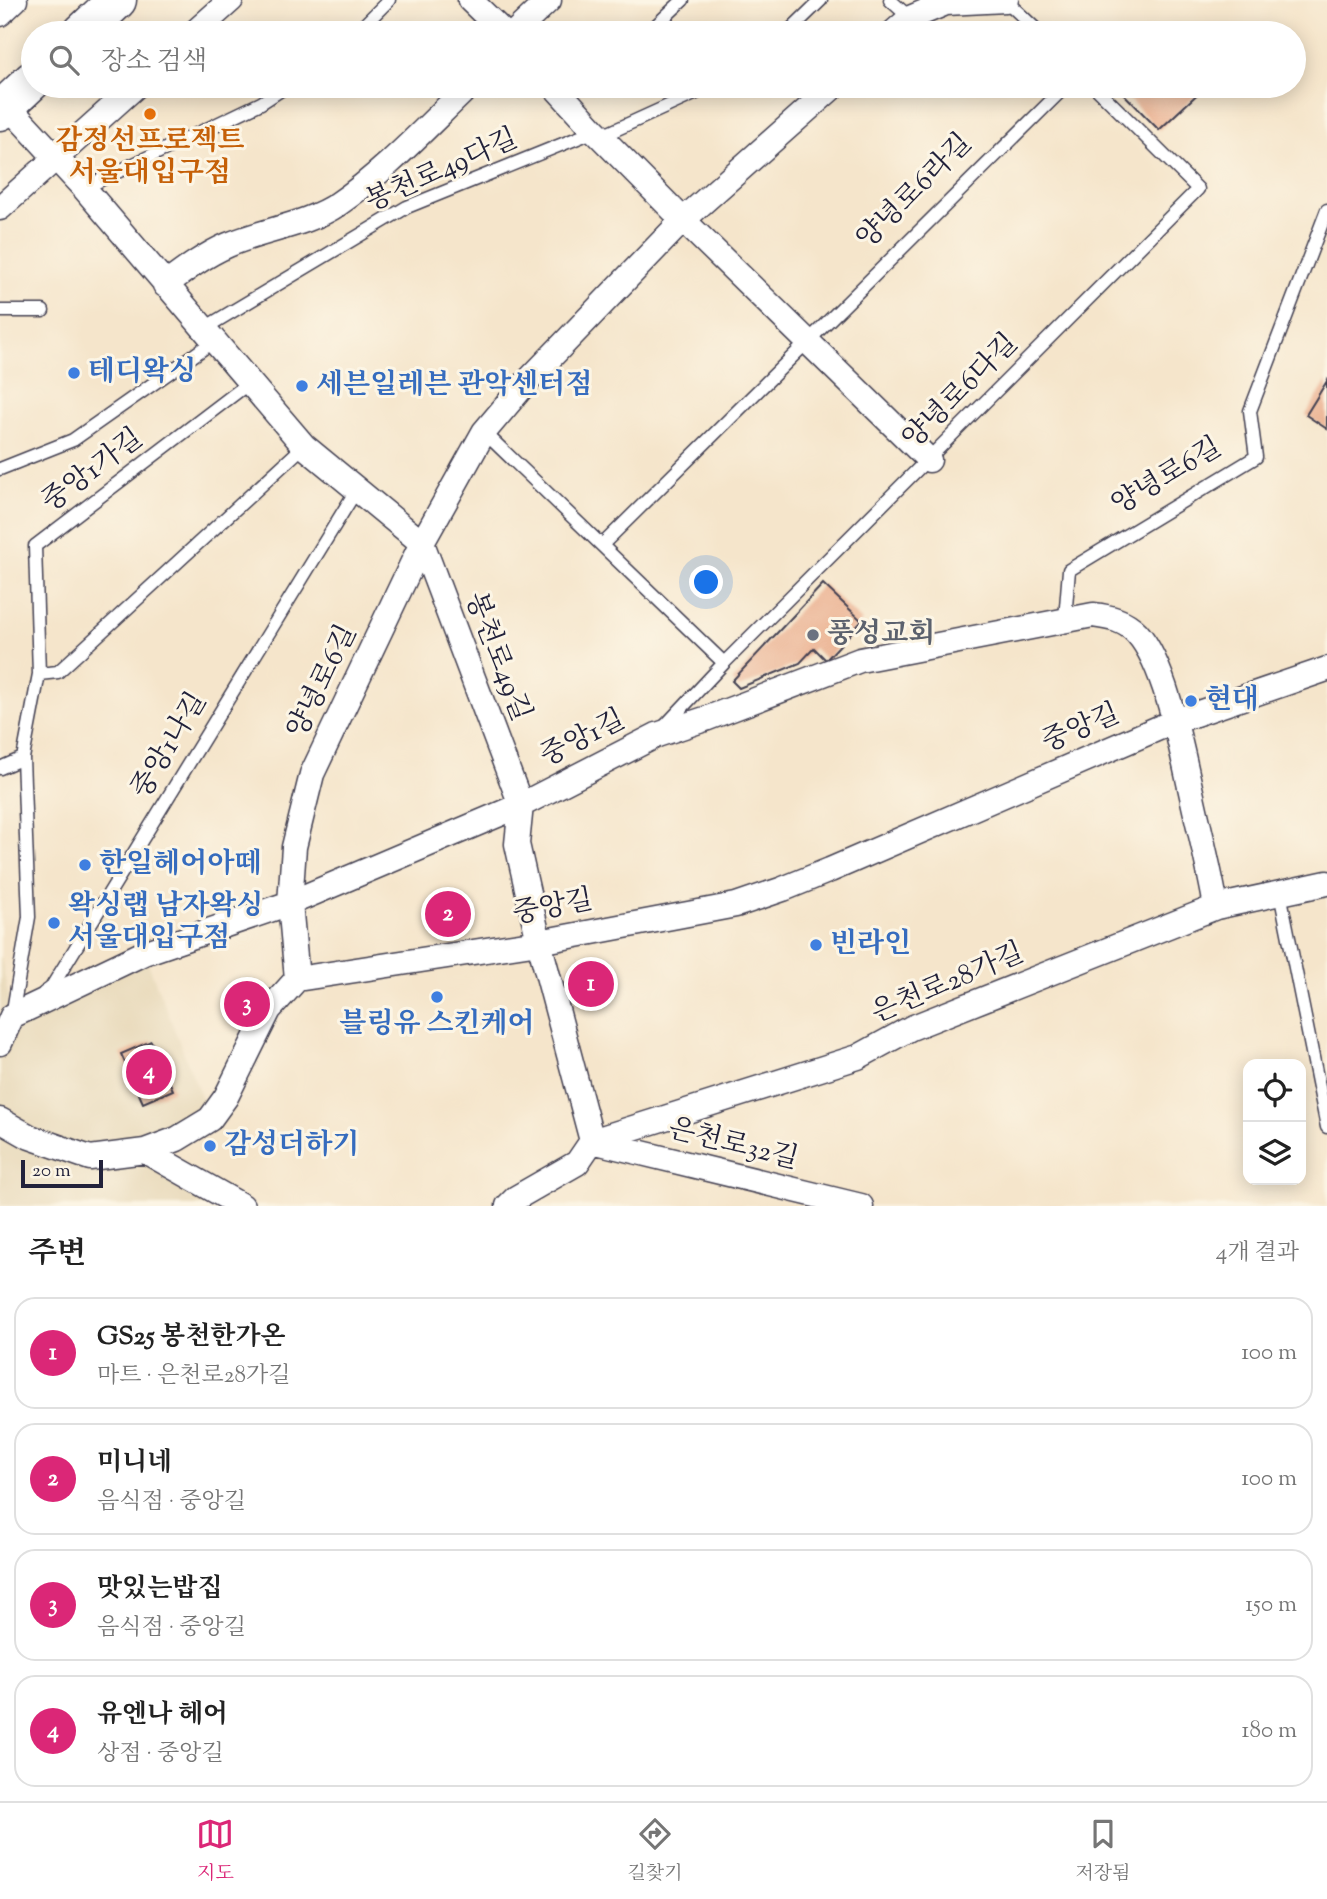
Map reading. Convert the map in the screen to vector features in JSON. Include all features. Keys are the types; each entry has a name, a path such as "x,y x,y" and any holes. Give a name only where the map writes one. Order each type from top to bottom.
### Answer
{"main road":[{"path":"95,21 117,0"}],"street":[{"path":"0,14 15,0"},
{"path":"207,21 231,0"},
{"path":"470,0 492,21"},
{"path":"527,21 549,0"},
{"path":"910,21 945,1 1006,0"},
{"path":"0,208 123,98"},
{"path":"166,285 192,264 228,245 289,225 337,205 397,155 456,98"},
{"path":"571,98 595,131 929,460"},
{"name":"양녕로6길","path":"297,979 290,902 294,847 312,774 422,543 484,432 523,386 683,220 820,98"},
{"name":"봉천로49길","path":"13,99 55,159 84,188 304,446 422,543 521,805 517,844 539,942"},
{"name":"중앙1길","path":"12,1016 144,953 290,902 521,805 657,735 860,660 1065,620 1093,615 1105,616 1132,628 1149,651 1175,721"},
{"name":"중앙길","path":"297,979 539,942 736,905 783,889 1175,721 1327,669"},
{"path":"1175,721 1216,907"},
{"name":"은천로28가길","path":"592,1141 858,1057 911,1028 1216,907 1327,883"},
{"path":"508,1206 516,1198 577,1163 592,1141 539,942"},
{"path":"0,1120 30,1137 90,1158 145,1151 177,1139 210,1119 226,1097 269,1010 297,979"},
{"path":"0,1043 12,1016"},
{"name":"은천로32길","path":"592,1141 861,1206"},
{"path":"145,1151 242,1206"}],"lane":[{"path":"368,21 389,0"},
{"path":"661,21 683,0"},
{"path":"800,21 821,0"},
{"path":"890,0 899,21"},
{"path":"1006,0 1028,21"},
{"path":"84,188 269,98"},
{"name":"봉천로49다길","path":"209,335 407,207 595,131 604,135 686,98"},
{"name":"양녕로6라길","path":"602,545 1054,98"},
{"name":"양녕로6다길","path":"657,735 724,663 1198,188 1106,98"},
{"name":"양녕로6길","path":"1065,620 1069,570 1256,457 1250,411 1327,210"},
{"path":"0,311 43,311"},
{"path":"0,469 73,440 209,335"},
{"name":"중앙1가길","path":"12,1016 29,916 23,758 39,674 35,546 248,383"},
{"path":"484,432 724,663"},
{"path":"39,674 58,673 304,446"},
{"name":"중앙1나길","path":"12,1016 51,988 357,489"},
{"path":"0,768 23,758"},
{"path":"1280,893 1327,1127"}],"shaded area":[{"path":"0,953 12,1015 144,953 210,1119 146,1150 242,1206 0,1206"}],"building":[{"path":"1128,98 1193,98 1159,130"},
{"path":"1327,381 1327,429 1306,415"},
{"name":"풍성교회","path":"823,584 862,621 826,660 814,648 800,663 739,688 732,681"},
{"path":"151,1041 173,1090 143,1103 121,1054"}],"place":[{"name":"감정선프로젝트 서울대입구점","path":"150,114"},
{"name":"테디왁싱","path":"74,373"},
{"name":"세븐일레븐 관악센터점","path":"302,386"},
{"name":"풍성교회","path":"813,635"},
{"name":"현대","path":"1191,701"},
{"name":"한일헤어아떼","path":"85,865"},
{"name":"미니네","path":"448,914"},
{"name":"왁싱랩 남자왁싱 서울대입구점","path":"54,923"},
{"name":"빈라인","path":"816,945"},
{"name":"GS25 봉천한가온","path":"591,984"},
{"name":"블링유 스킨케어","path":"437,997"},
{"name":"맛있는밥집","path":"247,1004"},
{"name":"유엔나 헤어","path":"149,1072"},
{"name":"감성더하기","path":"210,1146"}]}
